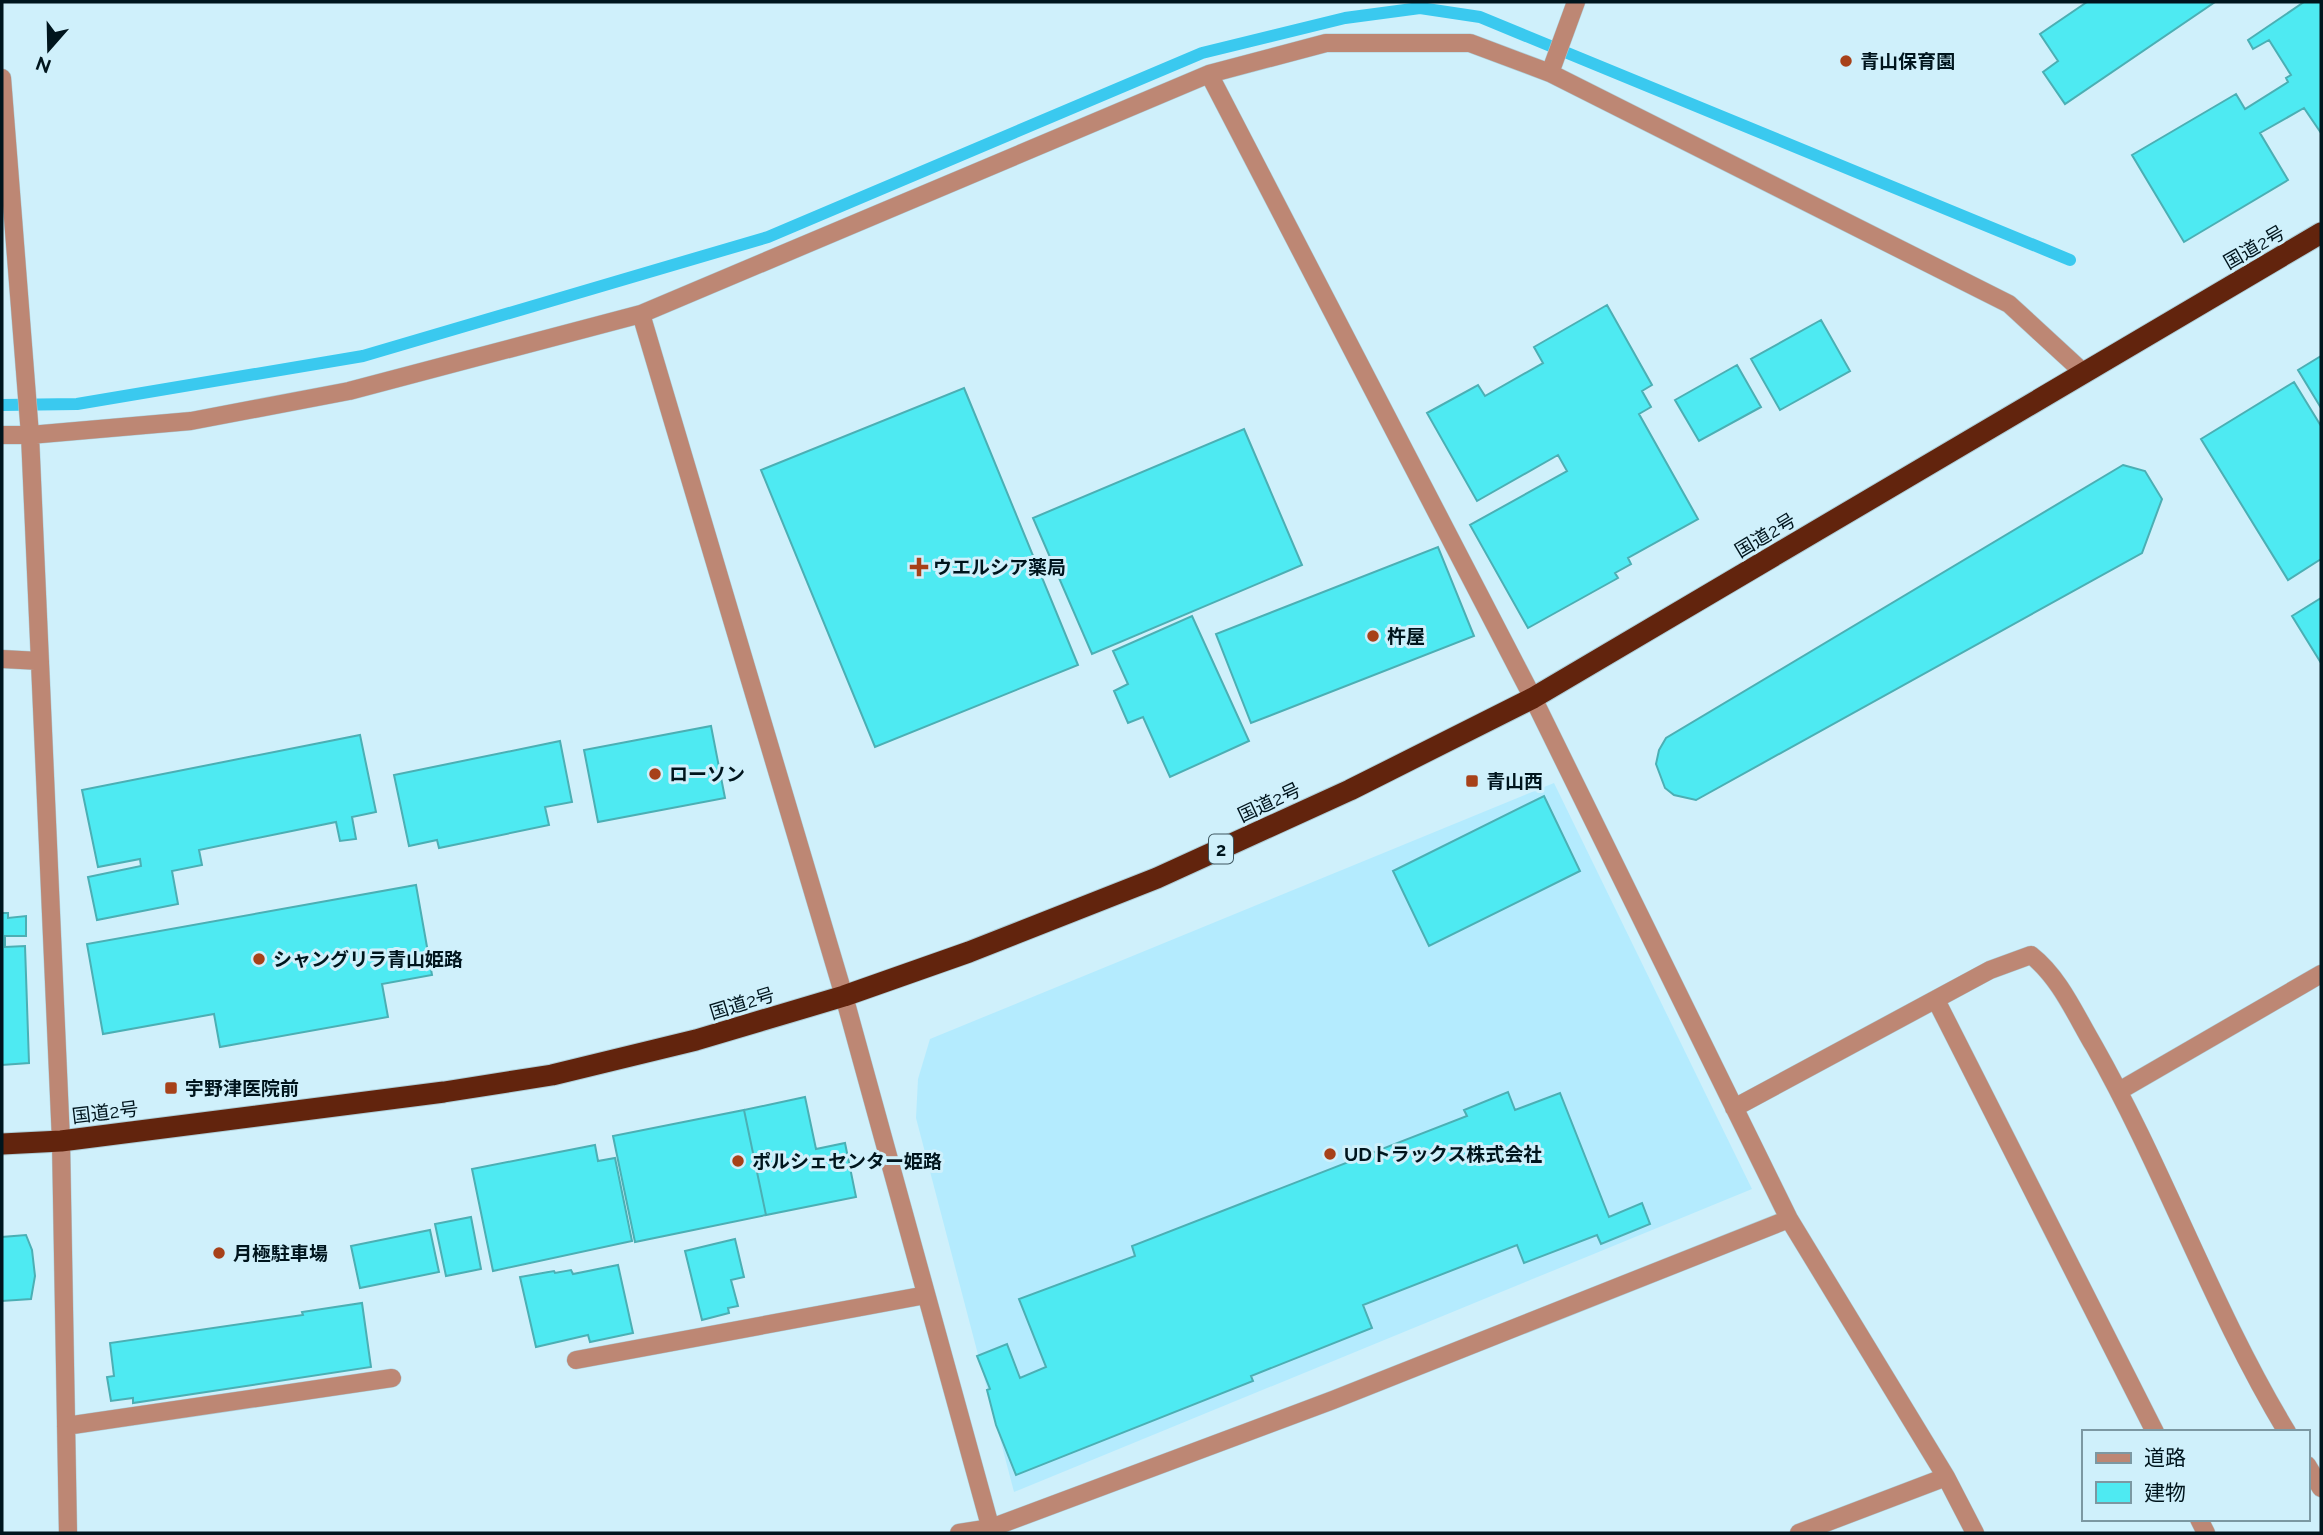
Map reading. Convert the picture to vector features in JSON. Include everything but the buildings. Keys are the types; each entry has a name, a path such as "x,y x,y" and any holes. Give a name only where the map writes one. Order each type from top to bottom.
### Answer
{"highway":[{"name":"国道2号","path":"2,1144 61,1141 444,1093 552,1075 696,1040 844,996 969,952 1157,878 1350,790 1533,698 2321,233"}],"street":[{"path":"1550,73 1576,2"},
{"path":"2,435 191,421 348,391 641,314 1209,74 1326,43 1470,43 1550,73 2010,304 2084,373"},
{"path":"1209,74 1533,698 1789,1219 1946,1476 1975,1533"},
{"path":"2,78 30,435 61,1141 68,1533"},
{"path":"641,314 844,996 992,1530"},
{"path":"2,659 40,661"},
{"path":"1734,1108 1990,970 2031,955 2050,970 2119,1091 2247,1366 2286,1430"},
{"path":"2119,1091 2321,974"},
{"path":"1936,1000 2154,1430"},
{"path":"959,1533 992,1530 1333,1400 1789,1219"},
{"path":"576,1360 926,1295"},
{"path":"66,1426 391,1378"},
{"path":"2309,1468 2321,1488"},
{"path":"1798,1533 1946,1476"}],"shaded area":[{"name":"UDトラックス株式会社","path":"1554,783 1752,1189 1014,1492 916,1118 918,1079 930,1039"}],"waterway":[{"path":"2,405 77,404 363,356 768,237 1202,53 1345,18 1420,8 1480,17 2070,260"}],"place":[{"name":"青山保育園","path":"1846,61"},
{"name":"ウエルシア薬局","path":"919,567"},
{"name":"杵屋","path":"1373,636"},
{"name":"ローソン","path":"655,774"},
{"name":"青山西","path":"1472,781"},
{"name":"シャングリラ青山姫路","path":"259,959"},
{"name":"宇野津医院前","path":"171,1088"},
{"name":"UDトラックス株式会社","path":"1330,1154"},
{"name":"ポルシェセンター姫路","path":"738,1161"},
{"name":"月極駐車場","path":"219,1253"}]}
